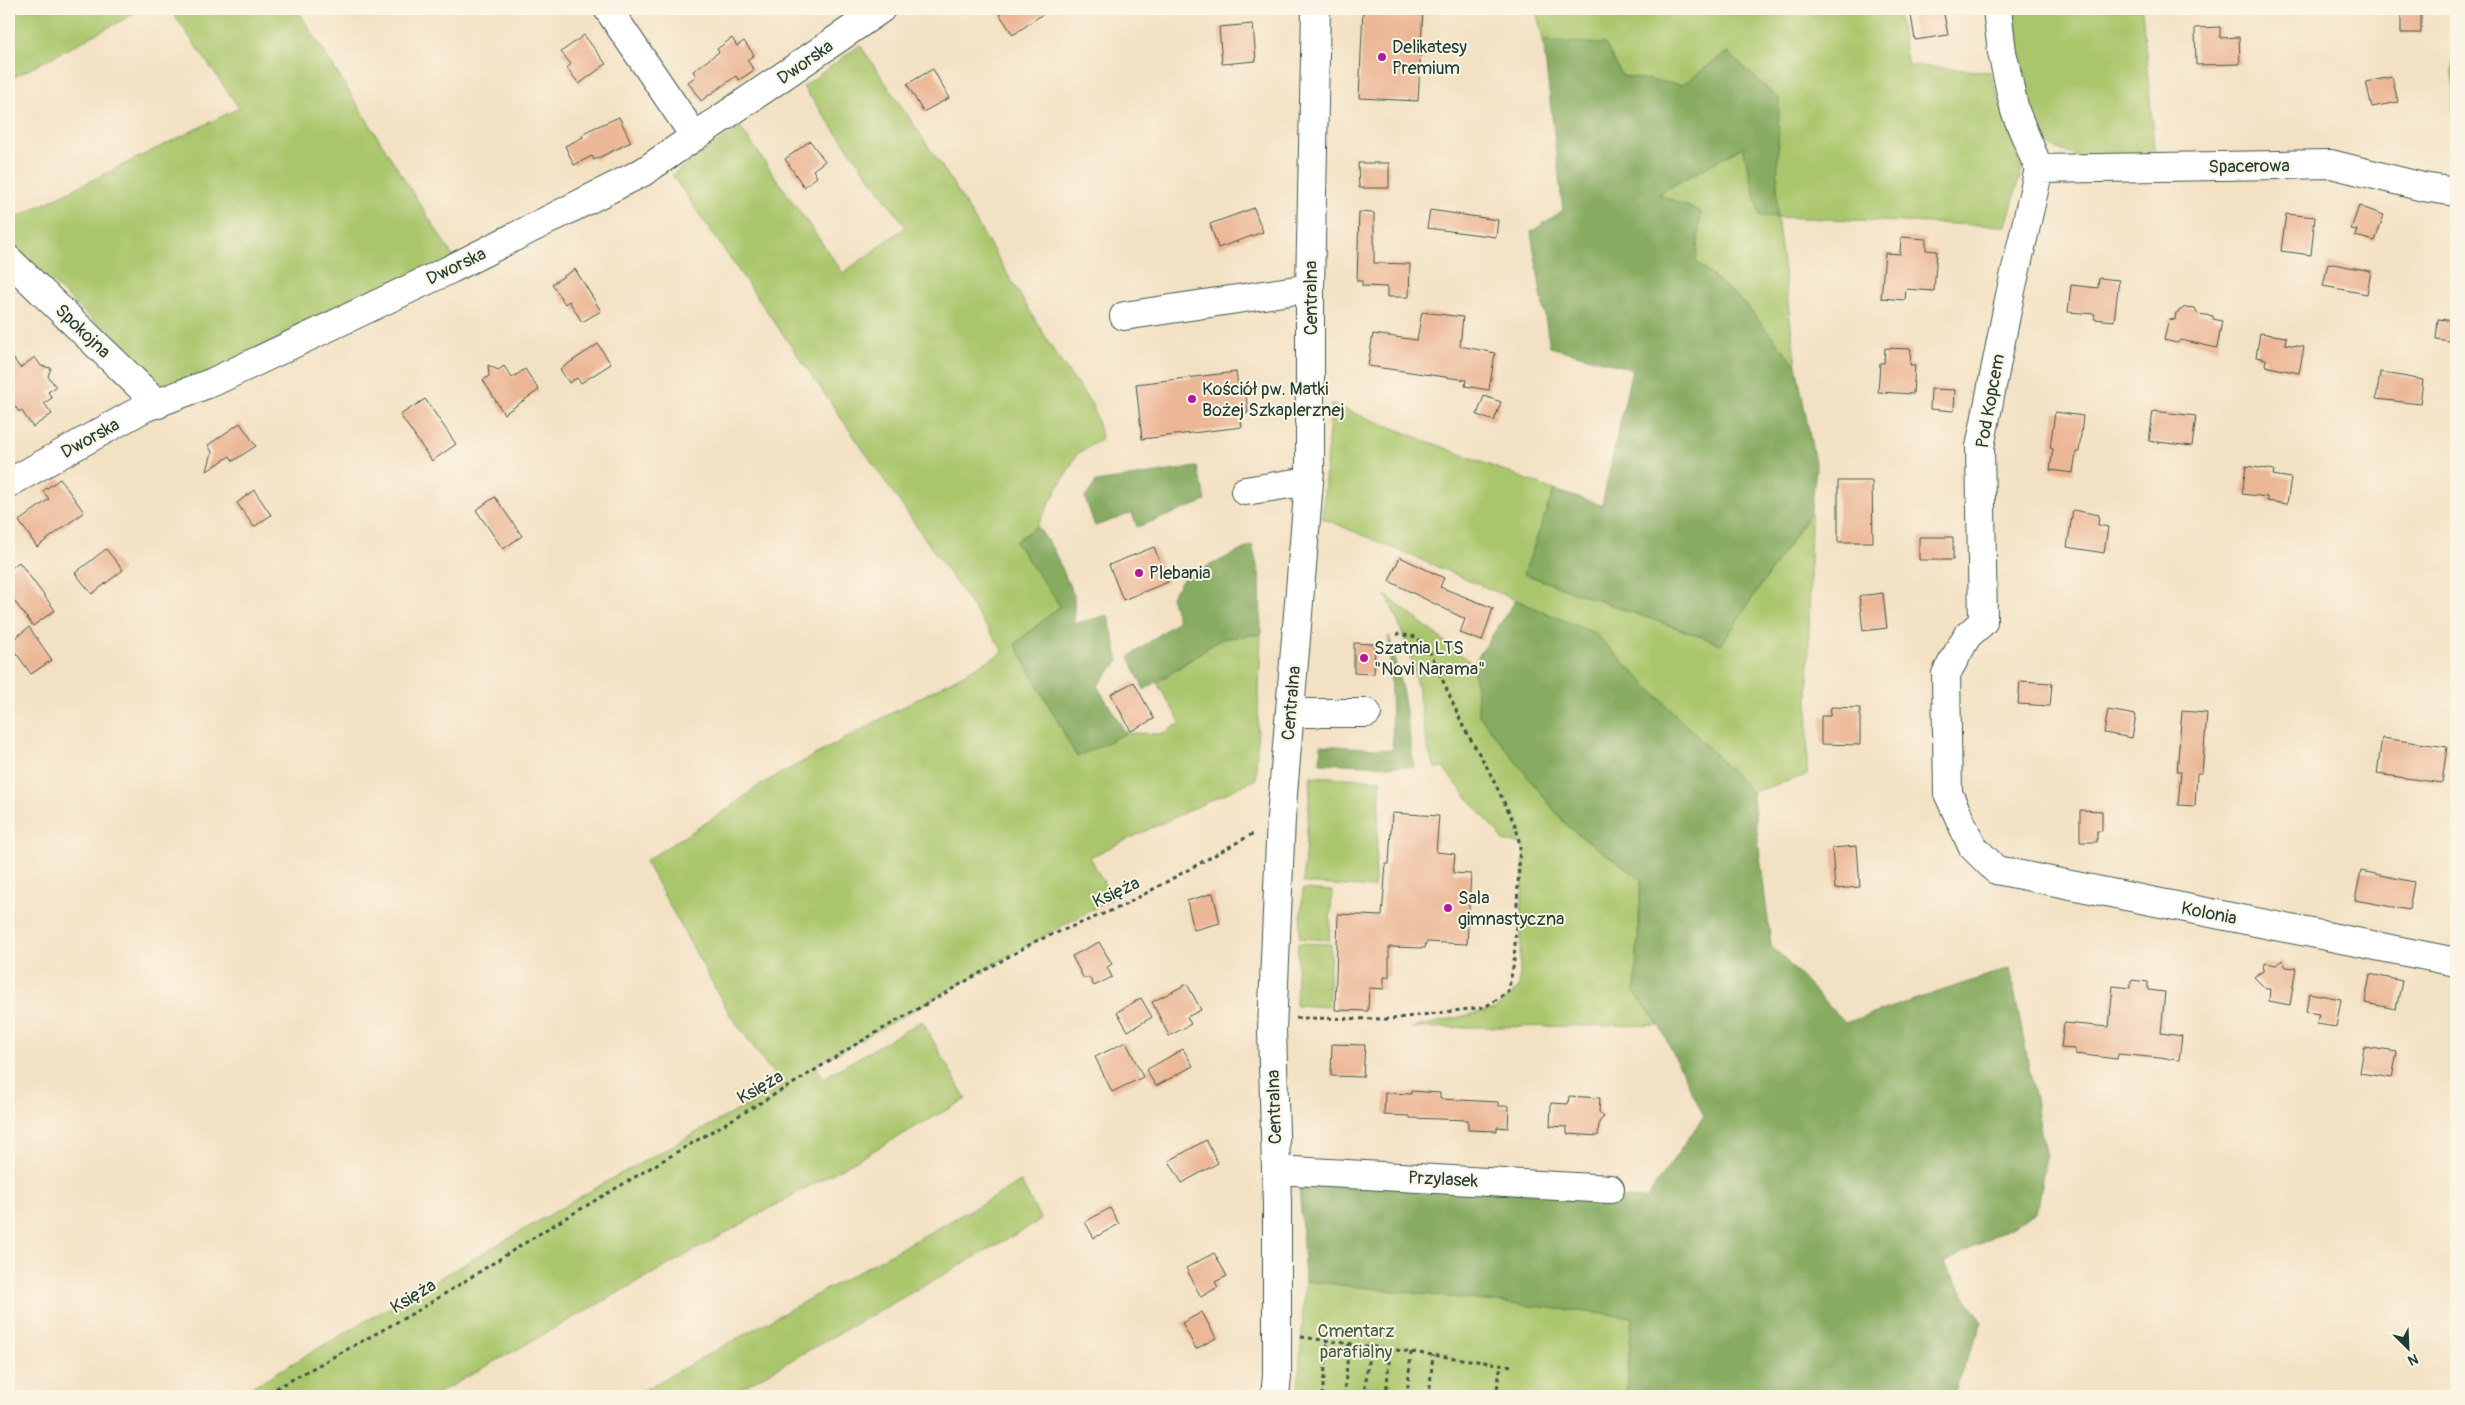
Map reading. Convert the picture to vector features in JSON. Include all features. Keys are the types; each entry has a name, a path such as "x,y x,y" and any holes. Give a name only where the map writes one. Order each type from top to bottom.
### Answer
{"street":[{"path":"608,9 695,136"},
{"name":"Dworska","path":"9,483 144,408 213,382 451,269 643,172 881,9"},
{"name":"Centralna","path":"1275,1396 1277,1376 1276,1170 1272,1017 1281,818 1309,481 1310,288 1316,9"},
{"path":"1998,9 2002,52 2015,111 2040,169"},
{"name":"Spacerowa","path":"2040,169 2331,164 2456,192"},
{"name":"Pod Kopcem","path":"1972,846 1948,793 1946,674 1967,636 1983,622 1980,447 2010,295 2040,169"},
{"name":"Spokojna","path":"9,260 158,404"},
{"path":"1124,316 1310,288"},
{"path":"1245,491 1309,481"},
{"path":"1290,713 1367,713"},
{"name":"Kolonia","path":"1972,846 1996,870 2456,962"},
{"name":"Przylasek","path":"1276,1170 1610,1189"}],"path":[{"path":"1272,1017 1391,1019 1486,1007 1508,992 1514,963 1520,846 1516,827 1488,769 1463,726 1431,654 1417,637 1397,634"},
{"name":"Księża","path":"262,1396 419,1310 547,1229 799,1080 858,1042 1036,941 1123,906 1281,818"},
{"path":"1301,1337 1513,1366"},
{"path":"1322,1396 1328,1340"},
{"path":"1344,1396 1350,1343"},
{"path":"1364,1396 1370,1346"},
{"path":"1386,1396 1390,1349"},
{"path":"1406,1396 1411,1352"},
{"path":"1429,1396 1433,1355"},
{"path":"1496,1396 1501,1364"}],"green space":[{"path":"9,9 143,9 9,80"},
{"path":"170,9 297,9 454,258 168,392 9,241 9,221 239,108"},
{"path":"1536,9 1897,9 1908,65 1990,72 2022,169 2006,226 1777,217 1796,365 1743,302 1696,262 1657,194 1743,147 1760,215 1727,53 1682,85 1622,76 1605,44 1543,40"},
{"path":"2013,9 2142,9 2155,157 2082,159 2047,144 2028,94"},
{"path":"2453,9 2456,9 2456,183 2449,182 2453,158"},
{"path":"1543,40 1605,44 1622,76 1682,85 1727,52 1779,99 1777,217 1760,216 1743,147 1658,194 1701,212 1696,262 1743,302 1796,365 1816,468 1811,511 1722,644 1524,574 1554,490 1602,505 1632,369 1550,347 1531,232 1563,210"},
{"path":"860,45 949,177 1060,361 1093,406 1102,439 1077,454 1037,526 1016,542 1060,606 1015,644 1077,757 1126,733 1161,734 1181,723 1157,683 1221,639 1261,634 1256,779 1090,857 1112,898 816,1065 823,1078 922,1021 966,1099 433,1396 236,1396 613,1178 782,1086 730,1015 645,861 728,809 758,786 1004,652 672,175 740,127 843,273 906,227 803,87"},
{"path":"1331,404 1554,490 1524,574 1721,644 1811,511 1807,775 1752,792 1596,634 1322,518"},
{"path":"1197,467 1206,501 1137,527 1132,513 1095,526 1085,498 1096,482"},
{"path":"1037,526 1053,549 1074,596 1074,624 1108,615 1119,661 1097,686 1126,733 1077,757 1015,644 1060,606 1015,542"},
{"path":"1252,545 1260,578 1261,634 1221,639 1144,690 1129,657 1178,621 1171,596 1184,578"},
{"path":"1386,595 1473,664 1479,715 1567,826 1641,879 1635,993 1659,1025 1411,1028 1495,1009 1519,988 1524,844 1505,842 1443,768 1435,768 1426,738 1412,662"},
{"path":"1516,600 1596,634 1752,792 1771,945 1845,1023 2010,968 2046,1157 2036,1213 1944,1263 1982,1322 1952,1396 1626,1396 1632,1317 1305,1281 1299,1181 1646,1199 1704,1116 1659,1025 1635,993 1641,879 1567,826 1479,715 1473,664"},
{"path":"1389,636 1404,698 1414,767 1320,763 1321,745 1393,750"},
{"path":"1311,776 1381,780 1374,888 1303,883"},
{"path":"1303,889 1332,891 1329,940 1299,938"},
{"path":"1298,943 1331,944 1328,1007 1296,1005"},
{"path":"1021,1182 1041,1220 727,1396 633,1396"},
{"name":"Cmentarz parafialny","path":"1305,1281 1632,1317 1626,1396 1290,1396 1290,1392 1298,1392"}],"building":[{"path":"996,9 1050,9 1013,35"},
{"name":"Delikatesy Premium","path":"1363,9 1423,9 1418,101 1359,98"},
{"path":"1910,9 1943,9 1948,35 1915,40"},
{"path":"2401,14 2421,14 2421,33 2401,33"},
{"path":"1253,24 1256,61 1222,64 1219,27"},
{"path":"2220,27 2220,38 2239,37 2240,64 2196,65 2195,28"},
{"path":"584,35 606,64 579,84 567,68 571,64 561,52"},
{"path":"732,38 737,46 744,41 754,55 747,60 754,70 739,80 736,76 701,101 688,82 696,76 693,71 719,52 717,49"},
{"path":"933,69 949,98 923,112 907,84"},
{"path":"2392,77 2398,102 2372,107 2366,82"},
{"path":"619,117 631,142 594,160 592,156 574,165 565,146 583,137 582,135 587,131"},
{"path":"810,141 825,161 813,170 817,177 804,187 785,159"},
{"path":"1358,163 1389,163 1389,188 1359,188"},
{"path":"2359,206 2384,215 2375,241 2355,236 2357,230 2351,229"},
{"path":"1254,208 1263,232 1218,248 1210,224"},
{"path":"1430,210 1498,220 1496,237 1427,228"},
{"path":"1359,212 1374,213 1374,263 1410,264 1409,297 1387,297 1387,287 1362,286 1362,281 1357,281"},
{"path":"2286,214 2315,217 2311,255 2281,251"},
{"path":"1901,237 1926,239 1926,250 1937,251 1934,291 1906,289 1905,300 1881,298 1885,253 1900,254"},
{"path":"2328,263 2371,271 2367,294 2323,286"},
{"path":"575,269 601,311 582,322 569,301 565,304 552,284"},
{"path":"2099,278 2119,280 2114,321 2094,319 2095,314 2068,312 2071,285 2098,288"},
{"path":"2185,307 2195,308 2198,314 2213,316 2213,319 2222,321 2217,348 2181,340 2177,343 2164,340 2169,319 2175,320 2176,313"},
{"path":"1422,312 1463,317 1460,346 1495,353 1489,390 1465,386 1466,380 1368,366 1373,334 1417,340"},
{"path":"2438,319 2456,321 2456,342 2436,339"},
{"path":"2260,333 2286,337 2285,344 2304,347 2299,373 2269,367 2265,365 2266,359 2256,357"},
{"path":"598,344 611,364 581,383 577,378 569,383 560,369"},
{"path":"1885,348 1911,349 1910,365 1915,365 1913,394 1878,392 1880,363 1884,363"},
{"path":"9,352 20,368 35,357 41,366 51,368 48,376 56,387 48,392 52,398 44,403 52,414 33,427 21,410 19,412 9,398"},
{"path":"488,365 498,370 504,366 512,378 525,369 539,390 504,414 483,380 489,376"},
{"name":"Kościół pw. Matki Bożej Szkaplerznej","path":"1236,372 1238,386 1245,385 1248,413 1240,414 1242,427 1142,439 1136,384"},
{"path":"2380,372 2423,380 2420,404 2376,399"},
{"path":"1931,389 1955,390 1954,411 1930,409"},
{"path":"1484,396 1501,402 1494,421 1477,415"},
{"path":"425,399 456,444 432,461 400,415"},
{"path":"2153,411 2196,416 2192,446 2149,441"},
{"path":"2055,412 2083,416 2079,452 2076,452 2073,473 2050,470 2053,449 2050,448"},
{"path":"240,423 256,446 233,461 230,456 207,471 212,452 208,445"},
{"path":"2246,466 2274,470 2273,475 2291,478 2287,504 2267,501 2267,497 2242,494"},
{"path":"60,479 84,512 37,547 19,521 49,499 43,491"},
{"path":"1838,481 1872,481 1873,542 1838,542"},
{"path":"254,490 271,515 254,527 237,503"},
{"path":"495,497 522,536 503,549 476,510"},
{"path":"2073,510 2099,515 2098,525 2108,527 2104,553 2067,547"},
{"path":"1919,537 1953,537 1953,560 1919,560"},
{"name":"Plebania","path":"1154,547 1168,582 1123,600 1109,565"},
{"path":"106,549 123,570 92,594 75,573"},
{"path":"1400,557 1444,578 1440,587 1493,608 1482,641 1460,633 1465,619 1389,581"},
{"path":"19,562 55,610 33,626 9,594 9,570"},
{"path":"1883,593 1887,628 1863,631 1859,596"},
{"path":"29,627 52,660 31,674 9,643"},
{"name":"Szatnia LTS \"Novi Narama\"","path":"1354,643 1375,644 1374,674 1354,673"},
{"path":"2020,681 2052,683 2050,706 2018,704"},
{"path":"1134,682 1154,719 1131,731 1111,694"},
{"path":"1831,707 1860,708 1860,745 1821,744 1821,716 1830,716"},
{"path":"2108,710 2136,715 2132,738 2104,733"},
{"path":"2182,711 2207,713 2202,773 2197,773 2195,806 2178,805 2181,772 2177,771"},
{"path":"2382,738 2447,747 2442,783 2377,774"},
{"path":"2080,810 2102,811 2102,831 2097,831 2097,842 2080,842"},
{"path":"1392,813 1439,816 1436,852 1455,854 1453,873 1471,874 1467,944 1426,942 1425,948 1389,947 1389,977 1384,977 1384,989 1369,988 1368,1011 1335,1010 1338,914 1382,916 1386,864 1389,864"},
{"path":"1857,846 1860,887 1835,889 1832,848"},
{"path":"2361,871 2414,882 2409,910 2355,900"},
{"path":"1213,893 1220,923 1194,930 1187,901"},
{"path":"1099,942 1112,964 1107,967 1112,977 1094,986 1089,977 1084,979 1072,956"},
{"path":"2282,960 2286,967 2296,968 2290,1005 2269,1001 2270,989 2266,989 2254,977 2263,971 2264,963 2276,965"},
{"path":"2370,974 2402,981 2396,1009 2365,1003"},
{"path":"2131,980 2148,982 2148,990 2165,992 2161,1033 2182,1036 2179,1060 2118,1054 2117,1059 2075,1054 2075,1049 2061,1048 2064,1023 2109,1027 2113,986 2131,988"},
{"path":"1187,984 1201,1010 1187,1017 1191,1024 1169,1036 1152,1002"},
{"path":"2309,993 2341,999 2336,1027 2317,1024 2319,1014 2306,1012"},
{"path":"1141,998 1152,1017 1128,1031 1117,1012"},
{"path":"1126,1042 1143,1077 1112,1092 1095,1057"},
{"path":"1332,1044 1365,1045 1363,1077 1331,1076"},
{"path":"2364,1047 2397,1052 2392,1078 2360,1073"},
{"path":"1183,1049 1193,1066 1156,1086 1146,1070"},
{"path":"1411,1091 1440,1093 1440,1099 1498,1102 1498,1106 1509,1106 1508,1128 1497,1127 1497,1131 1468,1130 1468,1120 1384,1115 1385,1093 1411,1094"},
{"path":"1569,1096 1600,1098 1599,1112 1604,1117 1599,1122 1598,1136 1567,1134 1567,1127 1550,1126 1551,1103 1568,1104"},
{"path":"1206,1140 1218,1163 1182,1183 1169,1161"},
{"path":"1110,1208 1119,1224 1094,1238 1085,1222"},
{"path":"1214,1253 1227,1276 1215,1282 1218,1287 1201,1297 1186,1268"},
{"path":"1202,1312 1216,1338 1196,1349 1182,1323"}],"place":[{"name":"Delikatesy Premium","path":"1382,57"},
{"name":"Kościół pw. Matki Bożej Szkaplerznej","path":"1192,399"},
{"name":"Plebania","path":"1139,573"},
{"name":"Szatnia LTS \"Novi Narama\"","path":"1364,658"},
{"name":"Sala gimnastyczna","path":"1448,908"}]}
